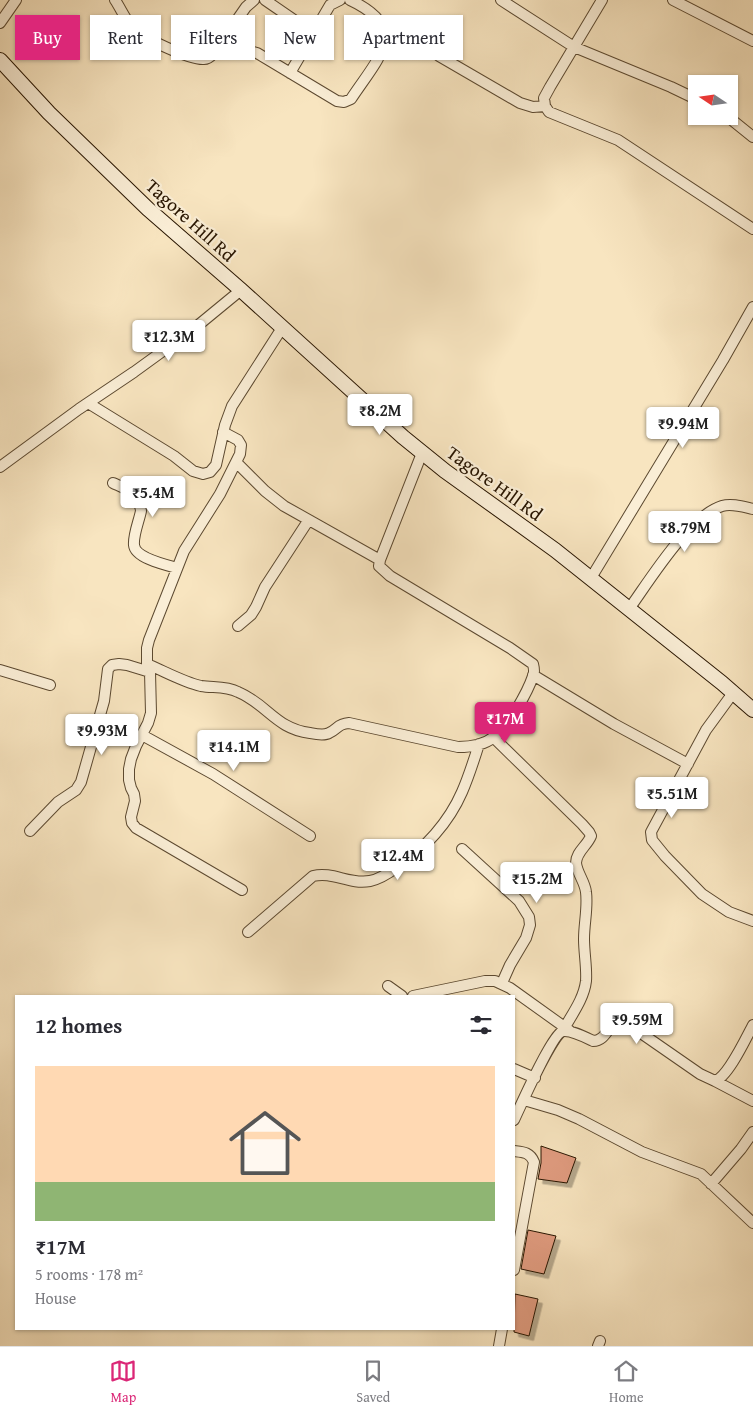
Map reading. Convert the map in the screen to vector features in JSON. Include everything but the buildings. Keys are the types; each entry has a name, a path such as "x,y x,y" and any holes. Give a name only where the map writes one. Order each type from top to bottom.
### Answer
{"main road":[{"name":"Tagore Hill Rd","path":"0,60 49,114 148,209 241,290 403,437 591,578 753,710"}],"street":[{"path":"0,23 16,0"},
{"path":"115,0 133,28 171,49"},
{"path":"241,15 254,0"},
{"path":"265,0 287,15"},
{"path":"324,15 330,5 340,0"},
{"path":"255,53 337,102 351,99 379,57 385,38 384,29 372,14 350,0"},
{"path":"501,0 574,47 688,95"},
{"path":"602,0 544,98 545,106 549,112 558,117 618,140 753,229"},
{"path":"673,0 753,41"},
{"path":"290,73 298,60"},
{"path":"446,60 520,103 533,107 545,106"},
{"path":"738,125 753,137"},
{"path":"0,467 63,420 180,339 241,290"},
{"path":"591,578 753,307"},
{"path":"83,406 174,456 193,472 203,474 210,472 216,465 228,416 237,397 282,328"},
{"path":"224,432 238,440 240,454 206,518 184,551 149,640 146,656 149,668 151,713 133,752 129,769 129,780 135,801 131,817 132,823 136,828 242,890"},
{"path":"30,831 58,802 76,790 81,782 104,701 108,669 112,665 119,664 149,668 191,683 237,691 250,698 288,727 309,733 328,734 342,724 349,723 458,747 468,747 494,738 501,731 521,700 533,675 533,664 528,659 390,576 379,566 422,453"},
{"path":"236,462 273,498 294,513 380,560"},
{"path":"113,484 131,492 138,499 141,506 142,511 134,544 135,551 140,556 177,568"},
{"path":"629,609 673,547 699,521 724,505 753,509"},
{"path":"238,626 251,615 265,587 308,520"},
{"path":"0,670 50,685"},
{"path":"533,675 622,728 688,764"},
{"path":"733,693 706,730 652,832 652,840 702,894 729,912 753,921"},
{"path":"142,735 213,774 310,836"},
{"path":"494,738 582,824 591,836 581,849 576,863 586,889 587,900 584,938 586,982 569,1030"},
{"path":"248,932 313,876 321,874 354,882 370,881 379,878 408,860 435,834 454,807 462,793 479,744"},
{"path":"462,849 519,901 529,917 530,925 526,938 502,983"},
{"path":"418,995 486,981 502,983 569,1030 593,1040 598,1041 603,1038 616,1021 625,1022 700,1074 753,1101"},
{"path":"388,986 401,995"},
{"path":"715,1081 720,1080 728,1069 753,1025"},
{"path":"515,1118 556,1038 560,1032 569,1030"},
{"path":"515,1069 534,1078"},
{"path":"524,1100 565,1113 642,1152 701,1174 753,1223"},
{"path":"711,1184 741,1150 753,1132"},
{"path":"515,1151 527,1153 532,1156 534,1162 515,1265"},
{"path":"499,1346 502,1330"}]}
